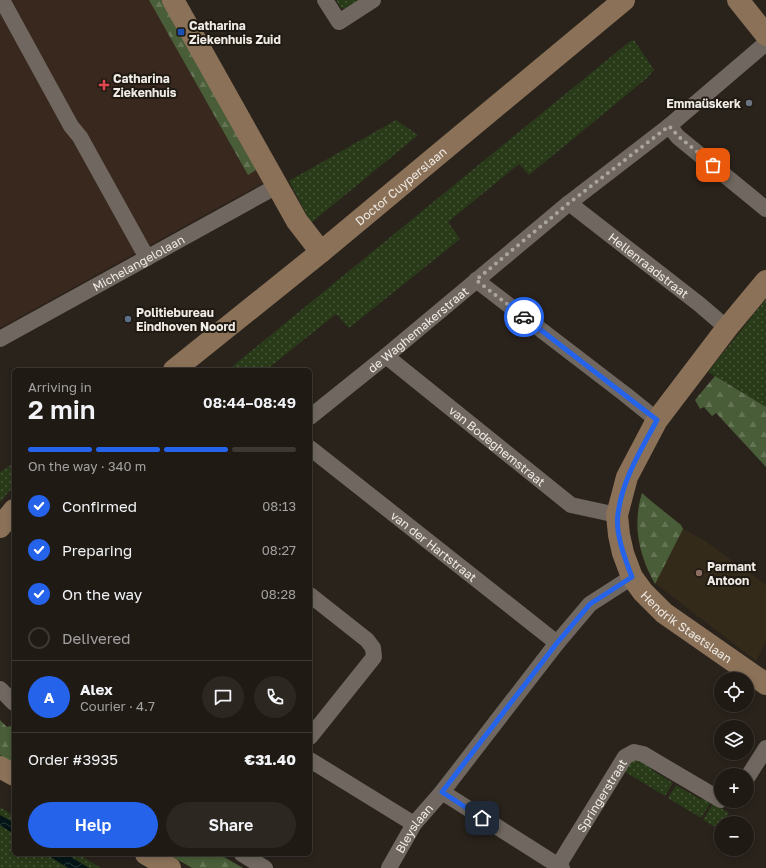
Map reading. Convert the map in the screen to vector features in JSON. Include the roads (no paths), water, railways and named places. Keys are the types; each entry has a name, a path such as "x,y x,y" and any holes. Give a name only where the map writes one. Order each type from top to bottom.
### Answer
{"street":[{"path":"2,0 71,126 80,136 147,258"},
{"path":"173,0 297,221 321,252"},
{"path":"325,0 339,22 373,0"},
{"name":"Doctor Cuyperslaan","path":"176,368 321,252 624,0"},
{"path":"738,0 766,36"},
{"name":"de Waghemakerstraat","path":"312,415 386,356 569,203 669,126 766,43"},
{"path":"669,126 678,136 763,203"},
{"name":"Michelangelolaan","path":"0,339 277,186"},
{"name":"Hellenraadstraat","path":"569,203 727,328"},
{"path":"476,280 657,420"},
{"path":"617,515 627,477 657,420 727,328 766,281"},
{"name":"van Bodeghemstraat","path":"386,356 571,505 617,515"},
{"name":"van der Hartstraat","path":"312,450 557,643"},
{"path":"0,527 12,512"},
{"name":"Hendrik Staetslaan","path":"617,515 623,554 632,577 643,592 664,613 766,684"},
{"name":"Bleyslaan","path":"389,868 414,824 442,792 557,643 590,604 632,577"},
{"path":"312,597 367,640 373,648 374,657 312,734"},
{"path":"0,689 12,701"},
{"name":"Springerstraat","path":"554,865 625,756 634,752 643,754 714,796"},
{"path":"754,770 763,759"},
{"path":"312,761 414,824"},
{"path":"0,767 12,774"},
{"path":"442,792 554,865"},
{"path":"149,856 170,868"},
{"path":"245,856 265,868"}],"water":[{"path":"0,815 12,822 12,833 0,825"},
{"path":"49,856 69,856 89,868 68,868"}],"place":[{"name":"Catharina Ziekenhuis Zuid","path":"181,32"},
{"name":"Catharina Ziekenhuis","path":"104,85"},
{"name":"Emmaüskerk","path":"749,103"},
{"name":"Politiebureau Eindhoven Noord","path":"128,319"},
{"name":"Parmant Antoon","path":"699,573"}]}
